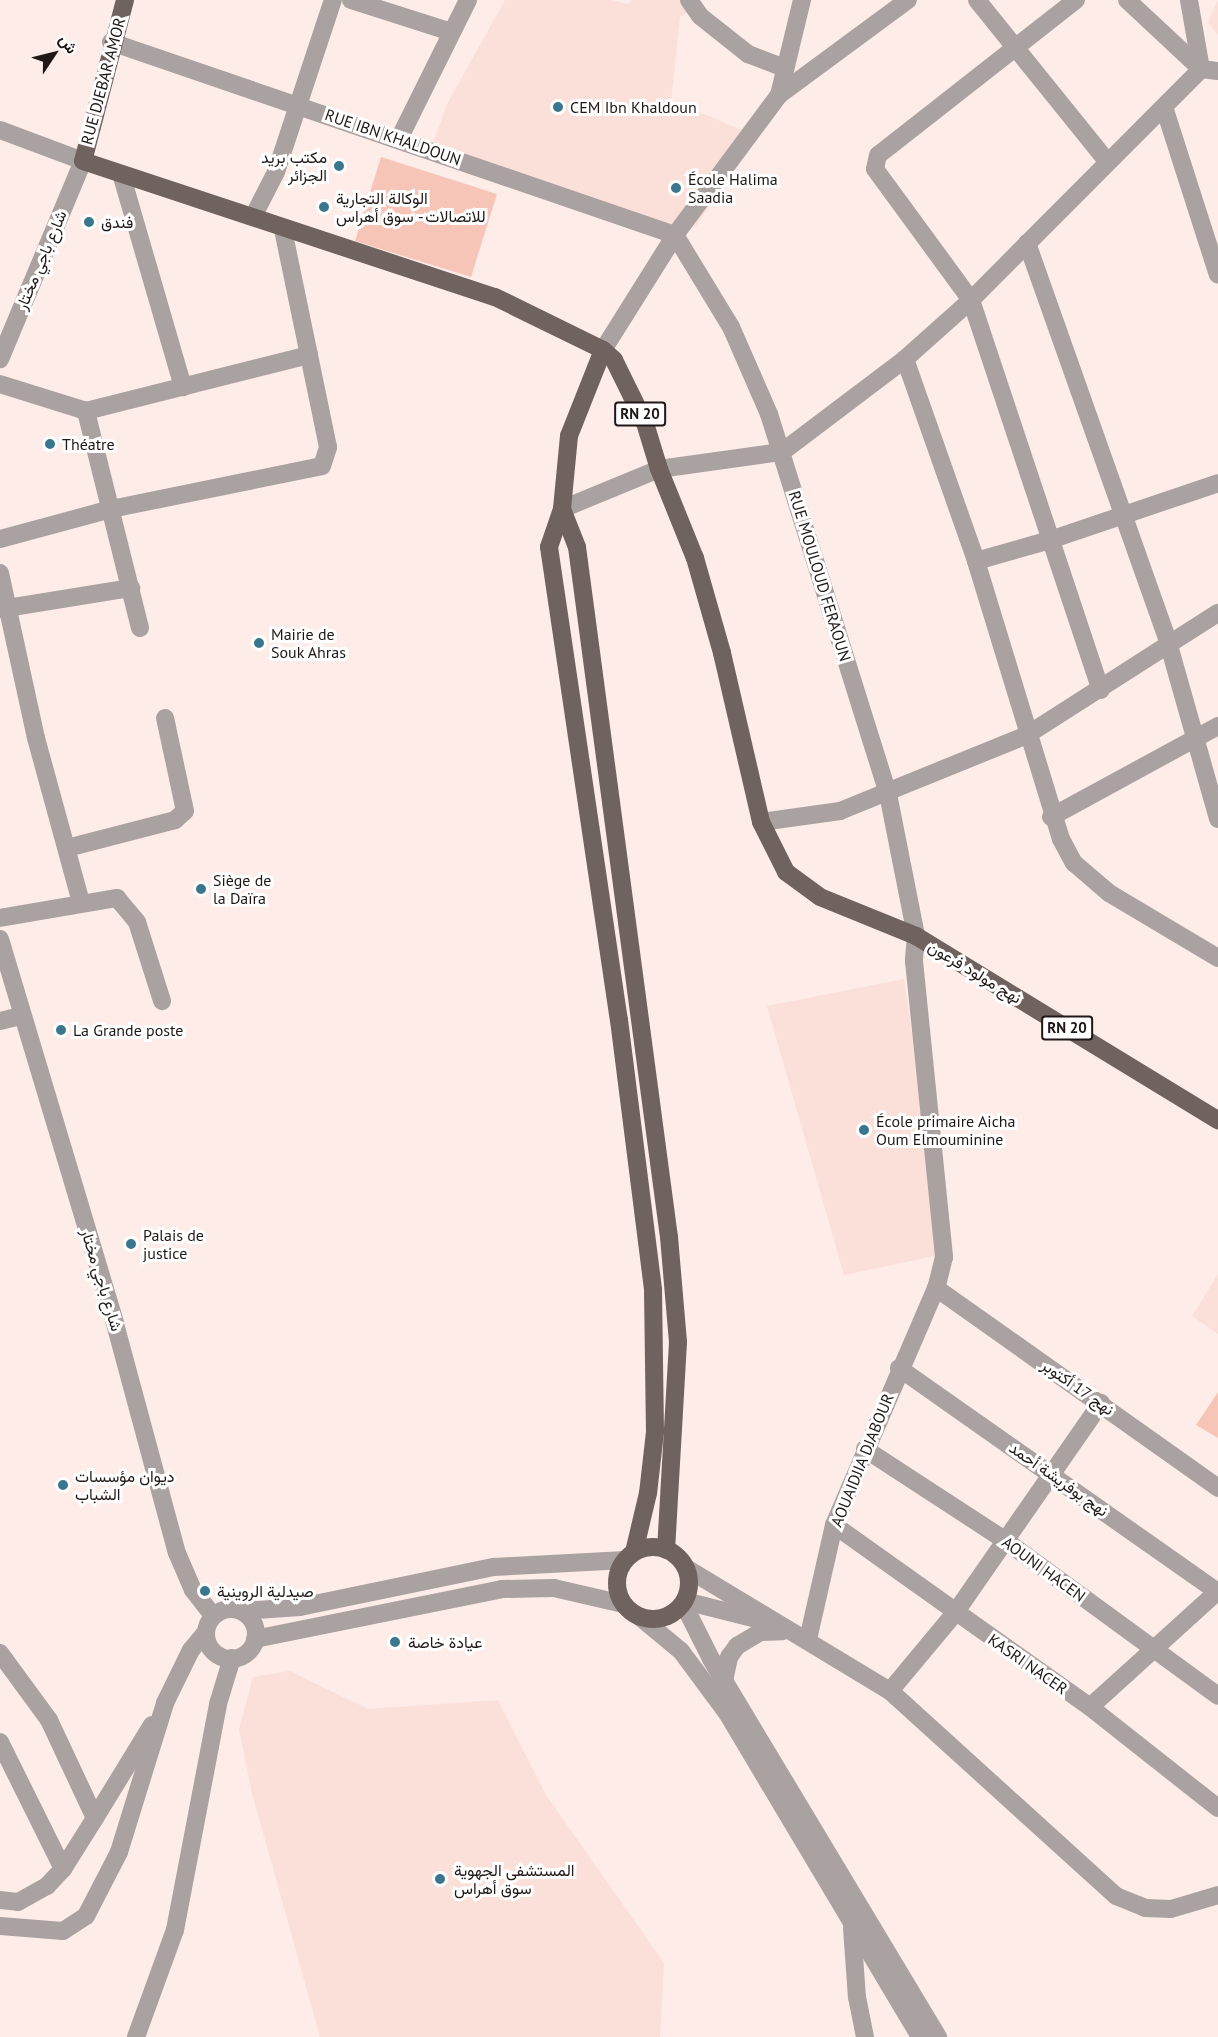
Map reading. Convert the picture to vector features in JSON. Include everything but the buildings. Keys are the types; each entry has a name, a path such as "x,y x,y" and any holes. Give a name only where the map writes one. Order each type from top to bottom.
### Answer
{"main road":[{"name":"RUE DJEBAR AMOR","path":"83,161 111,42 125,0"},
{"name":"RN 20","path":"83,161 122,177 254,215 283,230 495,297 603,350 614,360 645,423 658,469 695,558 722,653 760,822 786,872 801,886 916,936"},
{"path":"603,350 569,436 562,509 549,546 620,1031 653,1290 655,1432 648,1492 630,1556 617,1585 623,1604 640,1617 664,1618 684,1602 689,1579 686,1568 666,1550 655,1547 630,1556"},
{"path":"562,509 577,547 669,1238 678,1342 666,1550"},
{"name":"نهج مولود فرعون","path":"916,936 1218,1120"}],"street":[{"path":"254,215 276,172 333,0"},
{"path":"351,0 399,7 451,32"},
{"path":"399,139 468,0"},
{"path":"689,0 700,16 748,54 784,68"},
{"path":"779,95 802,0"},
{"path":"603,350 675,235 779,95 908,0"},
{"path":"977,0 1107,161"},
{"path":"1076,0 875,160 875,173 971,300 1101,690"},
{"path":"1127,0 1210,70"},
{"path":"1189,0 1210,70"},
{"name":"RUE IBN KHALDOUN","path":"111,42 675,235"},
{"path":"562,509 658,469 782,452 905,359 971,300 1107,161 1164,107 1210,70"},
{"path":"1164,107 1218,275"},
{"path":"0,130 83,161"},
{"name":"شارع باجي مختار","path":"0,359 83,161"},
{"path":"122,177 183,387"},
{"path":"0,539 111,509 322,466 328,447 283,230"},
{"name":"RUE MOULOUD FERAOUN","path":"675,235 731,327 782,452 888,794 916,936 914,961 944,1257 936,1288"},
{"path":"1027,243 1168,642 1193,740 1218,819"},
{"path":"0,384 86,411 309,355"},
{"path":"905,359 976,561 1052,817 1074,863 1088,876 1218,958"},
{"path":"86,411 140,628"},
{"path":"976,561 1050,540 1122,513 1218,483"},
{"path":"0,573 3,609 81,903"},
{"path":"3,609 131,588"},
{"path":"760,822 840,811 888,794 1027,735 1101,690 1168,642 1218,613"},
{"path":"67,849 175,820 185,811 165,718"},
{"path":"1052,817 1218,726"},
{"path":"0,918 109,898 126,906 137,922 162,1001"},
{"name":"شارع باجي مختار","path":"0,939 20,1016 114,1320 177,1553 209,1624"},
{"path":"0,1021 20,1016"},
{"name":"AOUAIDJIA DJABOUR","path":"808,1640 834,1525 899,1368 936,1288"},
{"name":"نهج 17 أكتوبر","path":"936,1288 1218,1488"},
{"name":"نهج بوفريشة أحمد","path":"899,1368 1218,1592"},
{"path":"890,1692 954,1612 1101,1403"},
{"name":"AOUNI HACEN","path":"865,1449 1004,1539 1218,1696"},
{"name":"KASRI NACER","path":"834,1525 1090,1707 1218,1808"},
{"path":"0,1900 18,1902 32,1897 63,1869 165,1703 191,1650 209,1624 227,1609 242,1611 300,1607 494,1567 630,1556"},
{"path":"686,1568 808,1640 890,1692 1116,1896 1145,1908 1171,1909 1218,1895"},
{"path":"255,1639 502,1589 554,1588 623,1604"},
{"path":"1090,1707 1218,1592"},
{"path":"684,1602 785,1628"},
{"path":"684,1602 724,1681 920,2037"},
{"path":"209,1624 210,1648 232,1658 247,1653 255,1639 253,1623 242,1611"},
{"path":"640,1617 681,1651 727,1713 856,1921 938,2037"},
{"path":"724,1681 729,1657 748,1638 760,1632 785,1628"},
{"path":"0,1653 49,1720 95,1818"},
{"path":"136,2037 175,1930 218,1704 232,1658"},
{"path":"0,1926 63,1931 86,1916 118,1851 165,1703"},
{"path":"0,1742 63,1869"},
{"path":"856,1921 857,1997 865,2037"}],"shaded area":[{"name":"CEM Ibn Khaldoun","path":"505,0 612,0 628,4 633,0 680,0 689,11 680,17 670,110 702,113 755,136 696,226 681,232 432,146 447,104"},
{"path":"1218,0 1218,35 1208,22"},
{"path":"381,157 497,194 471,277 355,241"},
{"name":"École primaire Aicha Oum Elmouminine","path":"904,979 944,1254 844,1275 767,1006"},
{"path":"1218,1274 1218,1334 1192,1316"},
{"path":"1218,1392 1218,1438 1196,1425"},
{"name":"المستشفى الجهوية سوق أهراس","path":"290,1671 368,1709 498,1700 546,1795 664,1963 660,2037 320,2037 252,1793 239,1729 253,1677"}],"place":[{"name":"CEM Ibn Khaldoun","path":"558,107"},
{"name":"مكتب بريد الجزائر","path":"339,166"},
{"name":"École Halima Saadia","path":"676,188"},
{"name":"الوكالة التجارية للاتصالات - سوق أهراس","path":"324,207"},
{"name":"فندق","path":"89,222"},
{"name":"Théatre","path":"50,444"},
{"name":"Mairie de Souk Ahras","path":"259,643"},
{"name":"Siège de la Daïra","path":"201,889"},
{"name":"La Grande poste","path":"61,1030"},
{"name":"École primaire Aicha Oum Elmouminine","path":"864,1130"},
{"name":"Palais de justice","path":"131,1244"},
{"name":"ديوان مؤسسات الشباب","path":"63,1485"},
{"name":"صيدلية الروينية","path":"205,1591"},
{"name":"عيادة خاصة","path":"395,1642"},
{"name":"المستشفى الجهوية سوق أهراس","path":"440,1879"}]}
